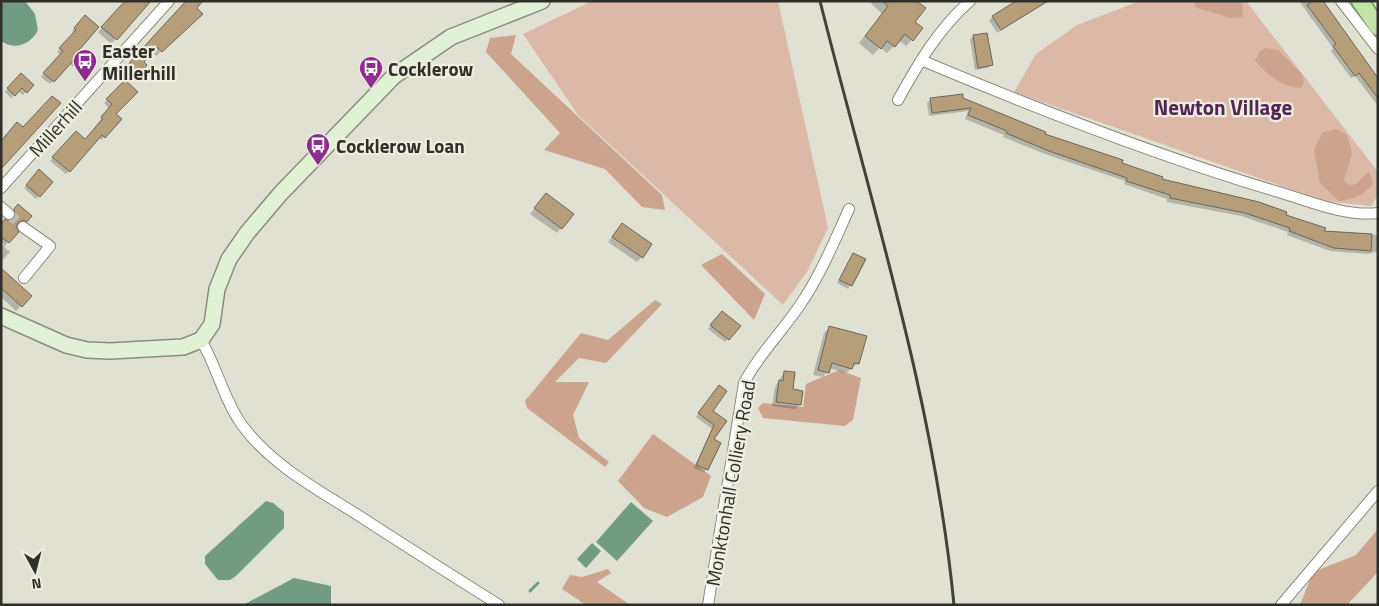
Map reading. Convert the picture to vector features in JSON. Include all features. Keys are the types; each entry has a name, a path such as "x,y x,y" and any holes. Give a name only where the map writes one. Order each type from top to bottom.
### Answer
{"main road":[{"path":"1,316 66,345 87,350 110,351 183,347 201,340 212,324 217,289 229,260 247,233 281,193 394,76 451,37 542,1"},
{"path":"1360,1 1378,27"}],"street":[{"name":"Millerhill","path":"1,188 169,1"},
{"path":"898,100 921,60 955,14 970,1"},
{"path":"1341,1 1378,49"},
{"path":"921,60 1114,138 1226,176 1341,211 1378,213"},
{"name":"Monktonhall Colliery Road","path":"708,605 744,383 755,361 800,305 819,272 849,209"},
{"path":"23,227 50,246 24,278"},
{"path":"201,340 213,360 229,401 241,424 262,449 296,476 499,605"},
{"path":"1281,605 1378,491"}],"shaded area":[{"path":"1,1 25,1 35,14 38,30 27,42 17,46 1,41"},
{"path":"592,1 778,1 828,228 808,270 783,305 578,115 523,34"},
{"path":"1140,1 1246,1 1378,172 1378,195 1371,206 1324,201 1014,92 1036,54 1077,25"},
{"path":"1193,1 1242,1 1243,17 1231,18 1197,8"},
{"path":"516,35 511,54 662,195 665,210 642,207 605,169 544,150 560,133 486,52 490,38"},
{"path":"1265,48 1278,50 1302,74 1304,82 1301,88 1281,83 1270,76 1255,61 1260,51"},
{"path":"1336,129 1347,135 1352,154 1344,180 1349,185 1356,184 1369,171 1373,183 1358,196 1339,201 1320,183 1314,150 1322,133"},
{"path":"722,254 765,294 754,320 701,265"},
{"path":"655,300 662,304 606,363 579,358 555,382 589,382 573,415 579,438 609,462 605,467 527,408 525,401 581,333 608,340"},
{"path":"839,370 861,378 853,420 845,426 763,418 758,408 763,403 803,407 806,384"},
{"path":"653,434 711,476 703,497 667,517 644,508 618,481"},
{"path":"266,501 273,503 284,512 284,528 236,576 230,580 218,580 205,564 205,556"},
{"path":"631,502 653,521 617,561 596,542"},
{"path":"1378,529 1378,572 1347,605 1300,605 1313,572 1356,555"},
{"path":"592,543 601,551 586,568 577,559"},
{"path":"608,569 611,573 597,582 630,605 586,605 562,589 570,575 582,577"},
{"path":"294,578 331,586 331,605 243,605"}],"building":[{"path":"125,1 151,1 117,40 101,27"},
{"path":"186,1 203,1 197,8 203,14 162,52 157,47 144,62 147,65 140,73 129,63"},
{"path":"882,1 917,1 926,8 915,22 923,28 913,41 905,34 895,47 887,41 881,49 865,36 888,6"},
{"path":"1016,1 1048,1 1001,30 992,16"},
{"path":"1312,1 1323,1 1378,78 1378,98 1359,73 1355,76 1333,46 1336,44 1307,5"},
{"path":"85,15 99,27 79,50 83,58 77,65 73,61 54,82 43,73 63,51 59,48 76,30 74,28"},
{"path":"987,33 993,65 978,68 973,35"},
{"path":"21,73 34,85 27,93 22,88 15,96 7,88"},
{"path":"125,80 138,92 116,114 122,119 105,138 102,135 70,172 52,157 76,131 85,139 103,119 101,117 112,104 106,99"},
{"path":"963,94 963,98 1046,132 1045,134 1123,160 1122,163 1163,177 1162,179 1259,202 1287,212 1286,215 1326,228 1324,231 1372,234 1371,251 1334,248 1289,231 1290,228 1245,213 1170,198 1170,195 1126,181 1127,178 1049,151 1006,133 1007,131 968,115 971,108 932,113 930,98"},
{"path":"52,96 61,103 1,169 1,141 17,122 23,127"},
{"path":"39,169 53,182 40,197 26,185"},
{"path":"546,193 574,214 562,229 534,208"},
{"path":"18,204 32,216 27,222 23,220 18,223 16,227 19,232 9,243 1,237 1,224 5,219 11,221 14,218 14,209"},
{"path":"622,223 652,244 643,258 612,237"},
{"path":"853,253 866,259 852,286 839,280"},
{"path":"1,268 32,296 22,307 1,288"},
{"path":"722,311 741,326 729,340 710,325"},
{"path":"829,326 867,336 859,364 854,363 852,369 832,363 829,373 818,370"},
{"path":"784,371 795,372 793,389 803,391 801,405 776,402 779,380 783,381"},
{"path":"719,385 727,391 713,411 727,421 714,439 721,443 708,470 696,465 714,425 698,413"}],"waterway":[{"path":"530,591 538,583"}],"tunnel":[{"path":"9,214 23,227"}],"railway":[{"path":"820,1 916,376 945,528 954,605"}],"place":[{"name":"Easter Millerhill","path":"85,82"},
{"name":"Cocklerow","path":"371,89"},
{"name":"Cocklerow Loan","path":"318,166"}],"district":[{"name":"Newton Village","path":"1223,107"}]}
